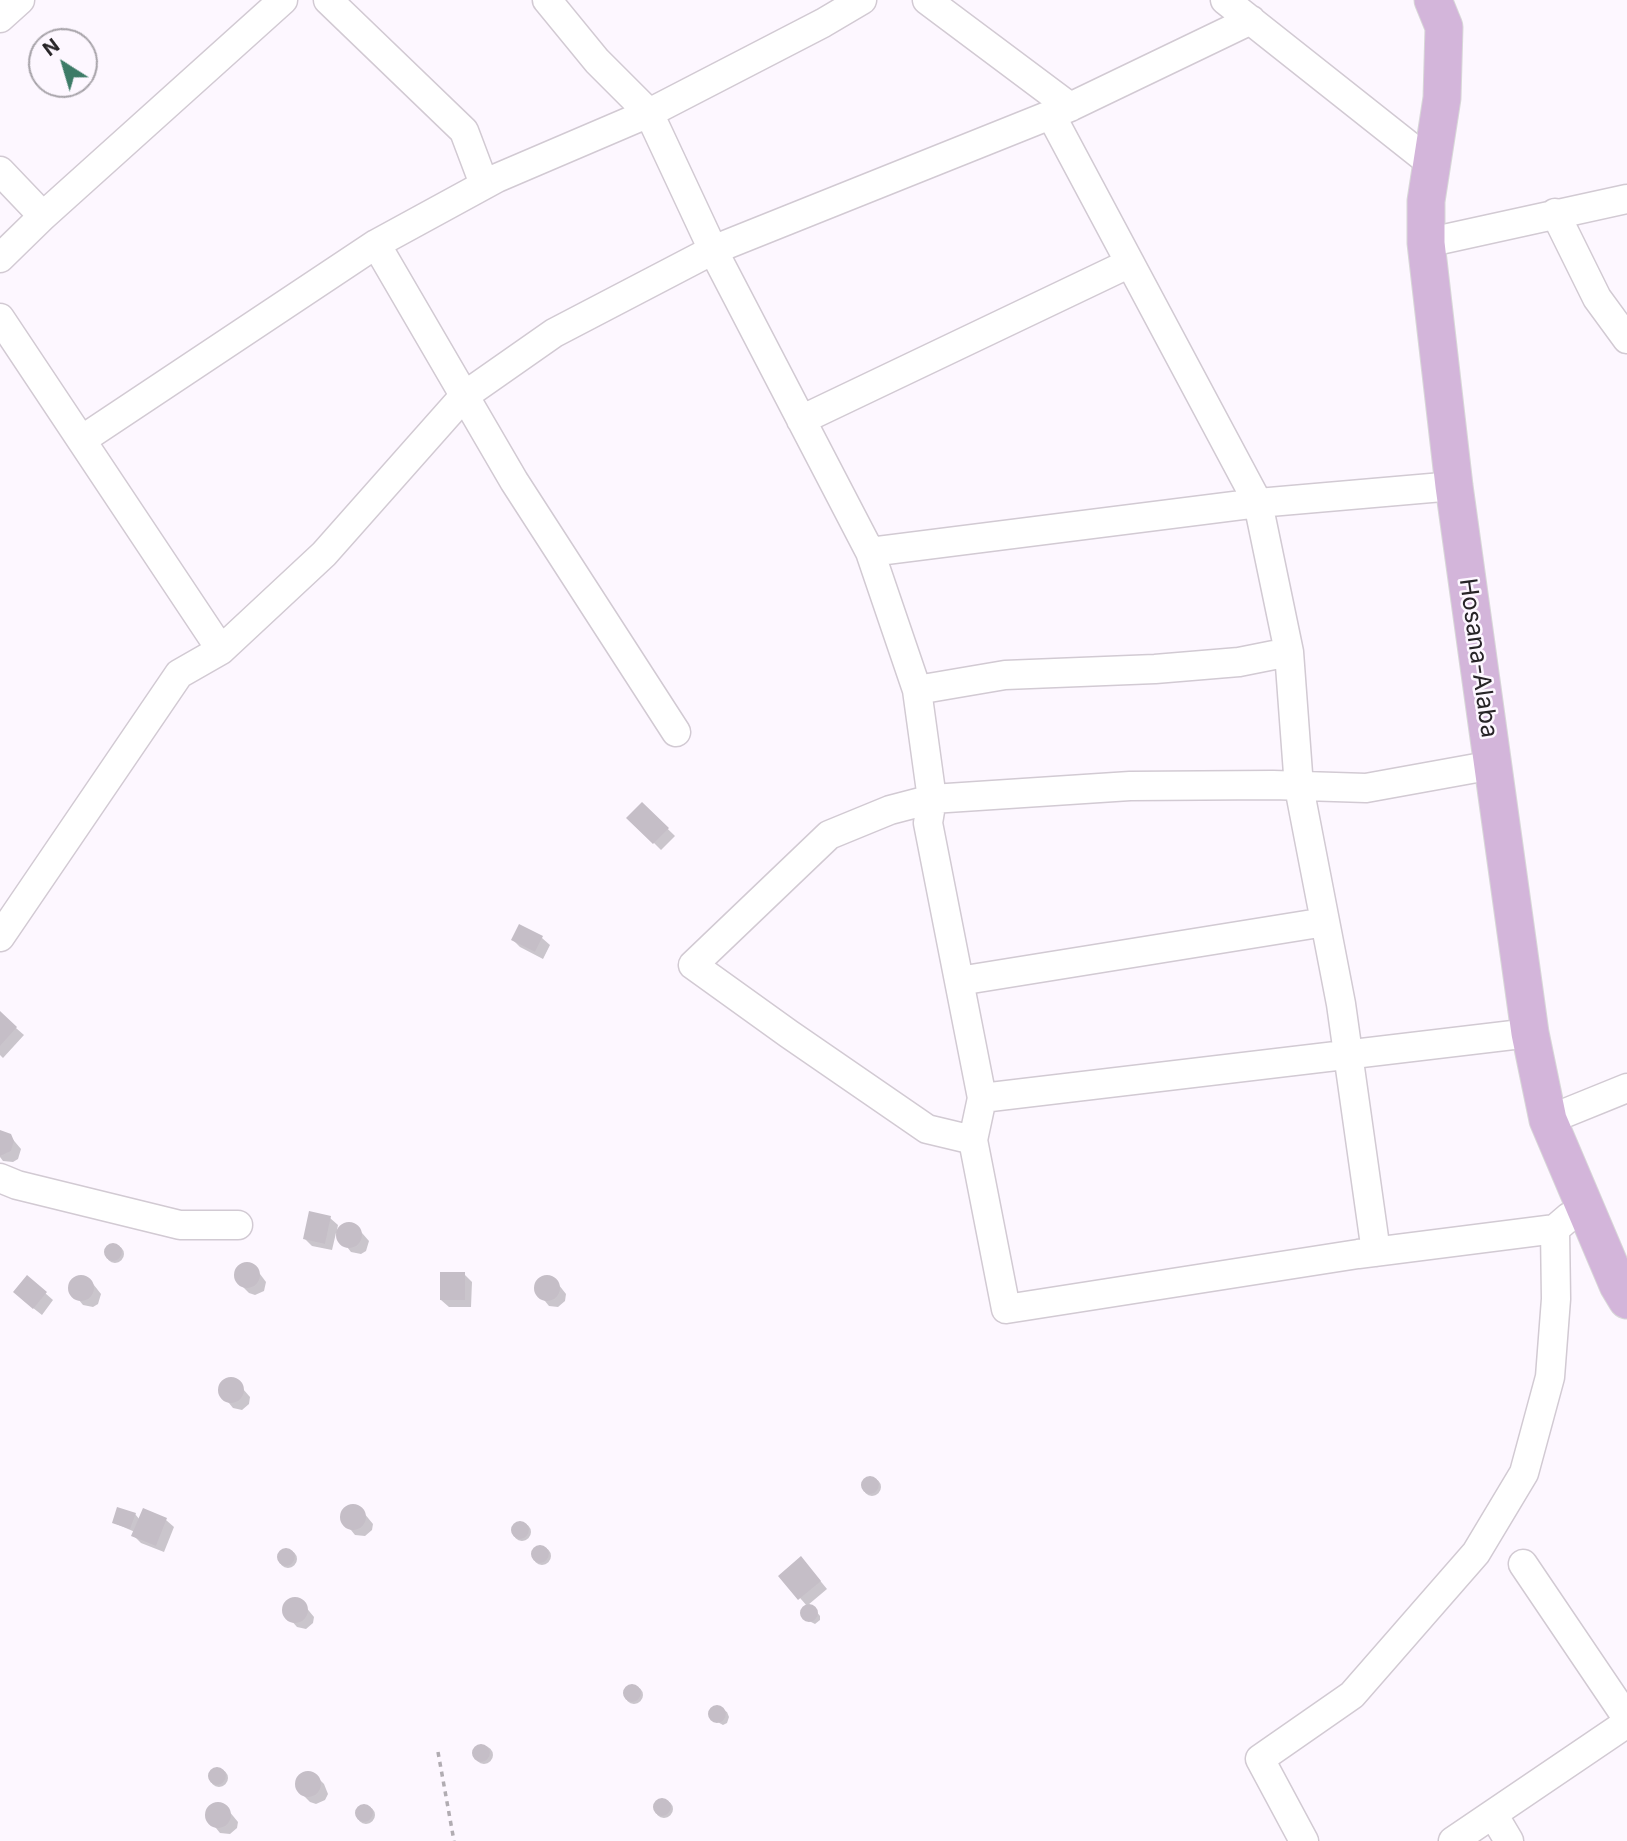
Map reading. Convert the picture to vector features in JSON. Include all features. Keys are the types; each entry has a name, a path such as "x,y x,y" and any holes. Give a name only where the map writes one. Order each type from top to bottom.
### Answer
{"main road":[{"name":"Hosana-Alaba","path":"1433,0 1444,27 1442,98 1426,201 1426,243 1454,486 1530,1033 1548,1120 1627,1300"}],"street":[{"path":"0,18 20,0"},
{"path":"0,258 282,0"},
{"path":"328,0 464,131 484,184"},
{"path":"547,0 597,61 649,113 713,250 870,552 917,690 932,799 928,823 982,1098 972,1140 1006,1309 1376,1252 1555,1229 1584,1204"},
{"path":"83,439 376,244 484,184 649,113 812,29 862,0"},
{"path":"927,0 1061,111 1130,263 1258,503 1289,652 1299,787 1348,1054 1376,1252"},
{"path":"1225,0 1432,164"},
{"path":"0,937 179,674 221,650 324,554 464,396 554,333 713,250 1061,111 1251,20"},
{"path":"0,171 43,216"},
{"path":"1426,243 1627,198"},
{"path":"1555,213 1597,298 1627,339"},
{"path":"376,244 514,481 676,732"},
{"path":"801,420 1130,263"},
{"path":"0,318 221,650"},
{"path":"870,552 1258,503 1454,486"},
{"path":"917,690 1005,675 1238,662 1289,652"},
{"path":"972,1140 927,1129 693,965 829,835 890,810 932,799 1130,786 1366,788 1493,765"},
{"path":"959,981 1325,922"},
{"path":"982,1098 1530,1033"},
{"path":"1548,1120 1627,1088"},
{"path":"0,1178 17,1185 180,1225 238,1225"},
{"path":"1304,1841 1260,1759 1352,1695 1476,1553 1524,1474 1550,1377 1556,1299 1555,1229"},
{"path":"1523,1564 1627,1718"},
{"path":"1452,1841 1627,1723"},
{"path":"1493,1814 1509,1841"}],"path":[{"path":"438,1752 454,1841"}],"building":[{"path":"642,802 669,828 653,844 626,818"},
{"path":"519,924 543,936 535,952 511,940"},
{"path":"0,1011 17,1027 0,1046"},
{"path":"0,1130 11,1134 14,1141 11,1151 0,1156"},
{"path":"309,1211 331,1216 325,1244 303,1239"},
{"path":"349,1222 358,1226 362,1235 358,1244 349,1248 340,1244 336,1235 340,1226"},
{"path":"109,1243 117,1243 122,1252 120,1259 109,1261 104,1256 104,1248"},
{"path":"247,1262 256,1266 260,1275 256,1284 247,1288 238,1284 234,1275 238,1266"},
{"path":"440,1272 465,1272 465,1300 440,1300"},
{"path":"27,1275 47,1292 33,1309 13,1292"},
{"path":"81,1275 90,1279 94,1288 90,1297 81,1301 72,1297 68,1288 72,1279"},
{"path":"547,1275 556,1279 560,1288 556,1297 547,1301 538,1297 534,1288 538,1279"},
{"path":"231,1377 240,1381 244,1390 240,1399 231,1403 222,1399 218,1390 222,1381"},
{"path":"866,1476 874,1476 879,1485 877,1492 866,1494 861,1489 861,1481"},
{"path":"353,1504 362,1508 366,1517 362,1526 353,1530 344,1526 340,1517 344,1508"},
{"path":"117,1507 136,1513 130,1529 112,1523"},
{"path":"143,1508 167,1518 156,1546 131,1536"},
{"path":"516,1521 524,1521 529,1530 527,1537 516,1539 511,1534 511,1526"},
{"path":"536,1545 544,1545 549,1554 547,1561 536,1563 531,1558 531,1550"},
{"path":"282,1548 290,1548 295,1557 293,1564 282,1566 277,1561 277,1553"},
{"path":"801,1556 821,1581 798,1600 778,1576"},
{"path":"295,1597 304,1601 308,1610 304,1619 295,1623 286,1619 282,1610 286,1601"},
{"path":"805,1604 813,1604 818,1613 816,1620 805,1622 800,1617 800,1609"},
{"path":"628,1684 636,1684 641,1693 639,1700 628,1702 623,1697 623,1689"},
{"path":"713,1705 721,1705 726,1714 724,1721 713,1723 708,1718 708,1710"},
{"path":"477,1744 485,1744 490,1753 488,1760 477,1762 472,1757 472,1749"},
{"path":"213,1767 221,1767 226,1776 224,1783 213,1785 208,1780 208,1772"},
{"path":"308,1771 317,1775 321,1784 317,1793 308,1797 299,1793 295,1784 299,1775"},
{"path":"658,1798 666,1798 671,1807 669,1814 658,1816 653,1811 653,1803"},
{"path":"218,1802 227,1806 231,1815 227,1824 218,1828 209,1824 205,1815 209,1806"},
{"path":"360,1804 368,1804 373,1813 371,1820 360,1822 355,1817 355,1809"}]}
